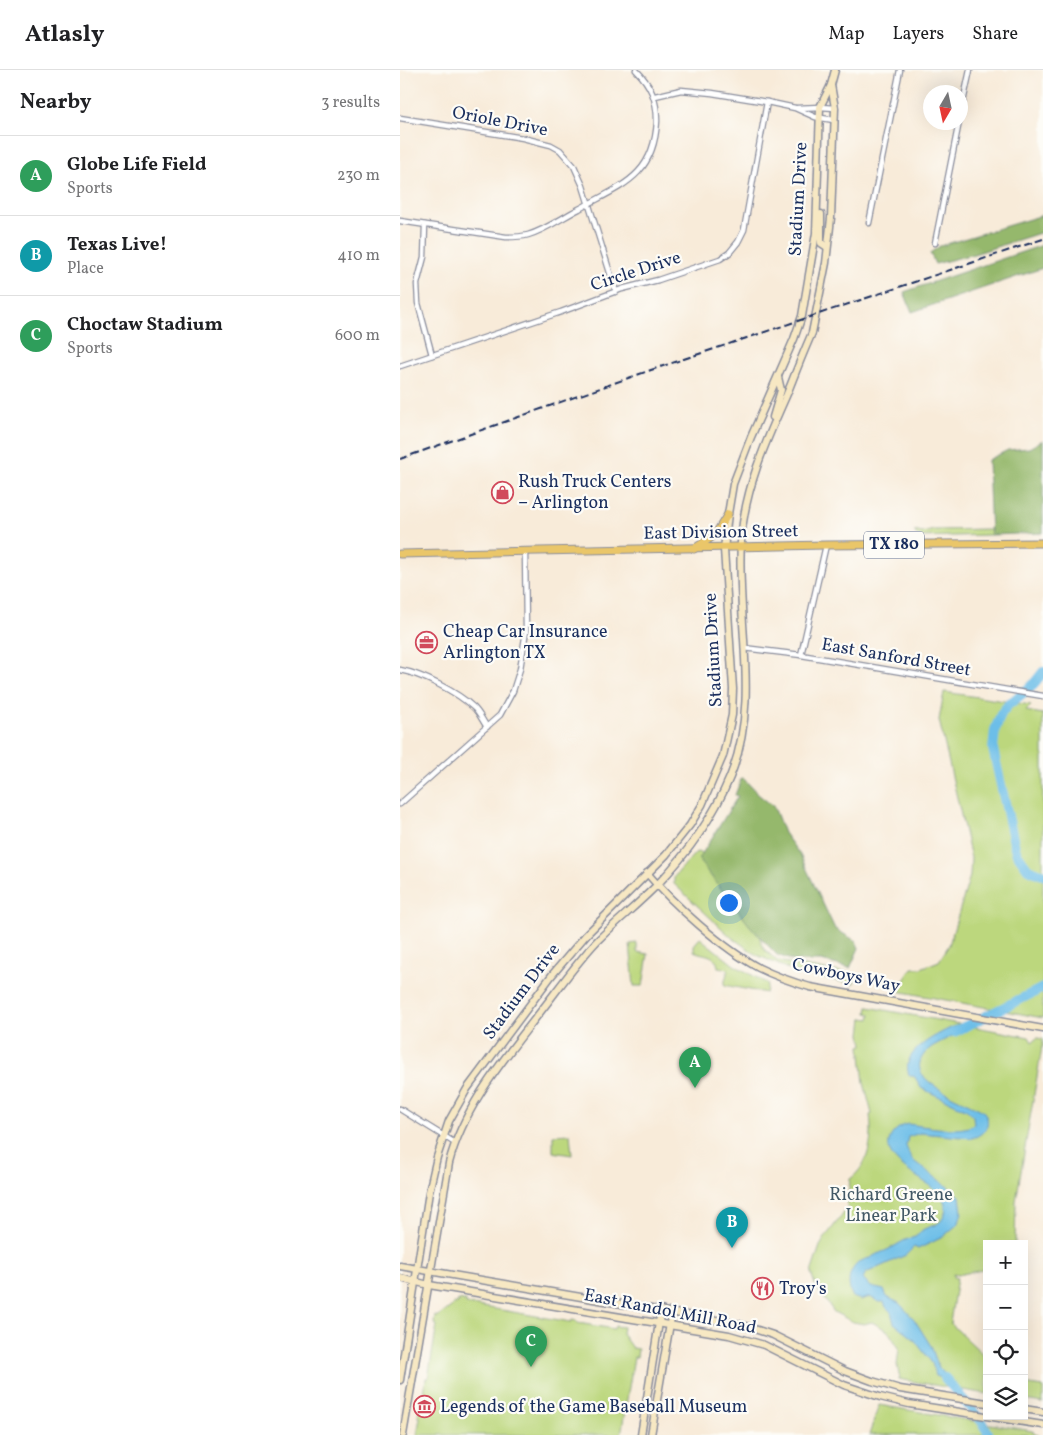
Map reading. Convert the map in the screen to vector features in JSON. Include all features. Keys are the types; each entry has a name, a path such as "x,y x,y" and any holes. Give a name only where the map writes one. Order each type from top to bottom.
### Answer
{"main road":[{"name":"Stadium Drive","path":"400,1380 429,1192 448,1121 458,1103 552,975 580,942 678,842 702,805 723,756 732,715 733,689 724,549 728,514 733,484 802,316 816,233 820,107 835,70"},
{"name":"Stadium Drive","path":"403,1435 449,1163 455,1143 471,1108 514,1045 596,942 657,885 693,844 714,810 730,776 741,739 746,712 747,684 741,548 744,517 749,490 770,433 812,333 831,218 834,108 830,84"},
{"path":"818,190 820,237 822,243 827,247"},
{"path":"770,433 781,390 778,377"},
{"path":"694,549 715,535 728,514"},
{"name":"East Division Street","path":"400,554 724,549 826,545 1043,543"},
{"path":"723,756 735,760"},
{"name":"Cowboys Way","path":"647,873 657,885 704,929 742,958 787,980 810,987 1043,1029"},
{"path":"505,1038 514,1045"},
{"name":"East Randol Mill Road","path":"400,1266 747,1326 780,1338 862,1378 892,1387 983,1402"},
{"name":"East Randol Mill Road","path":"400,1278 429,1285 719,1333 747,1340 783,1354 857,1390 895,1401 1043,1425"},
{"path":"641,1435 661,1310"},
{"path":"651,1435 672,1312"},
{"path":"1028,1410 1043,1412"},
{"path":"1024,1423 1043,1430"}],"street":[{"path":"400,221 506,237 519,237 537,232 628,182 647,161 652,152 656,132 657,112 655,96 636,70"},
{"path":"870,224 900,70"},
{"path":"967,85 970,70"},
{"path":"655,96 681,90 696,91 796,108 819,118 834,120"},
{"name":"Circle Drive","path":"400,366 616,292 720,259 734,248 744,230 767,102"},
{"path":"796,108 834,108"},
{"name":"Oriole Drive","path":"400,118 523,138 551,145 560,150 574,166 583,186 616,292"},
{"path":"935,243 957,130"},
{"path":"425,225 424,257 417,284 418,303 432,355"},
{"path":"801,655 826,545"},
{"path":"400,804 500,715 513,691 520,669 526,631 525,551"},
{"name":"East Sanford Street","path":"744,648 801,655 1043,696"},
{"path":"400,670 421,677 458,696 474,708 486,727"},
{"path":"400,1109 455,1143"}],"green space":[{"path":"1043,215 1043,232 935,264 930,253 940,246"},
{"path":"1043,245 1043,268 912,312 904,292"},
{"path":"1043,440 1043,533 991,535 988,460 1008,450 1029,448"},
{"path":"990,529 991,535 920,537 915,533 915,531 922,533 934,530"},
{"path":"944,692 1031,705 1026,711 1043,714 1043,1018 897,991 912,968 921,968 939,961 949,945 970,876 971,858 939,720"},
{"path":"742,777 759,795 774,807 784,833 800,855 835,929 856,941 859,948 850,968 821,961 794,961 777,955 750,926 700,862 700,857 738,796 735,795"},
{"path":"696,852 702,853 700,862 759,936 764,949 777,961 852,973 852,978 855,978 854,983 797,973 757,955 731,937 674,884 674,877"},
{"path":"700,938 734,965 768,984 766,993 724,985 728,969 718,967 717,962 712,957 694,951 694,945"},
{"path":"637,943 637,952 648,954 643,986 634,986 630,944"},
{"name":"Richard Greene Linear Park","path":"868,1007 1029,1037 1032,1042 1037,1038 1043,1039 1016,1201 1015,1240 983,1240 983,1270 957,1275 953,1274 953,1277 957,1278 950,1323 983,1354 983,1393 898,1379 900,1378 897,1365 899,1348 888,1331 872,1322 864,1324 853,1322 834,1312 816,1287 811,1273 820,1246 847,1209 850,1179 862,1166 869,1150 870,1115 872,1114 864,1083 860,1046 863,1045 861,1034 863,1018 870,1019 871,1014 867,1013"},
{"path":"570,1134 572,1155 553,1152 553,1135"},
{"path":"458,1300 466,1301 466,1304 571,1322 572,1320 578,1323 614,1329 615,1326 623,1327 622,1334 632,1348 638,1349 637,1357 634,1357 621,1435 417,1435 420,1417 418,1416 419,1409 422,1409 426,1378 428,1378 437,1325 434,1324 435,1316 438,1317 458,1303"},
{"path":"1028,1385 1043,1387 1043,1403 1028,1401"},
{"path":"879,1405 1032,1431 1039,1435 869,1435"}],"water":[{"path":"957,1025 970,1027 928,1050 921,1059 920,1070 933,1085 983,1111 987,1119 986,1128 981,1134 972,1138 920,1133 908,1137 906,1146 911,1159 960,1196 962,1212 959,1223 943,1237 918,1249 914,1247 906,1255 866,1273 863,1278 871,1287 884,1290 887,1297 899,1303 914,1319 931,1346 939,1368 960,1389 947,1387 940,1377 936,1376 932,1363 913,1338 894,1323 891,1312 884,1302 879,1302 870,1297 861,1300 853,1297 849,1285 851,1273 858,1263 915,1237 926,1228 935,1225 941,1221 946,1209 942,1198 933,1188 896,1161 890,1150 890,1138 897,1129 908,1124 952,1129 969,1127 974,1124 973,1116 967,1110 921,1088 915,1077 909,1075 907,1066 915,1051 923,1044"}],"waterway":[{"path":"1043,672 1033,685 1008,705 1001,714 995,730 993,749 1016,852 1028,869 1043,875"},
{"path":"954,1032 1043,988"},
{"path":"945,1378 983,1423 989,1435"}],"railway":[{"path":"400,459 651,370 1043,239"}],"place":[{"name":"Rush Truck Centers – Arlington","path":"502,492"},
{"name":"Cheap Car Insurance Arlington TX","path":"427,642"},
{"name":"Globe Life Field","path":"695,1088"},
{"name":"Texas Live!","path":"732,1248"},
{"name":"Troy's","path":"763,1289"},
{"name":"Choctaw Stadium","path":"531,1367"},
{"name":"Legends of the Game Baseball Museum","path":"424,1407"}]}
